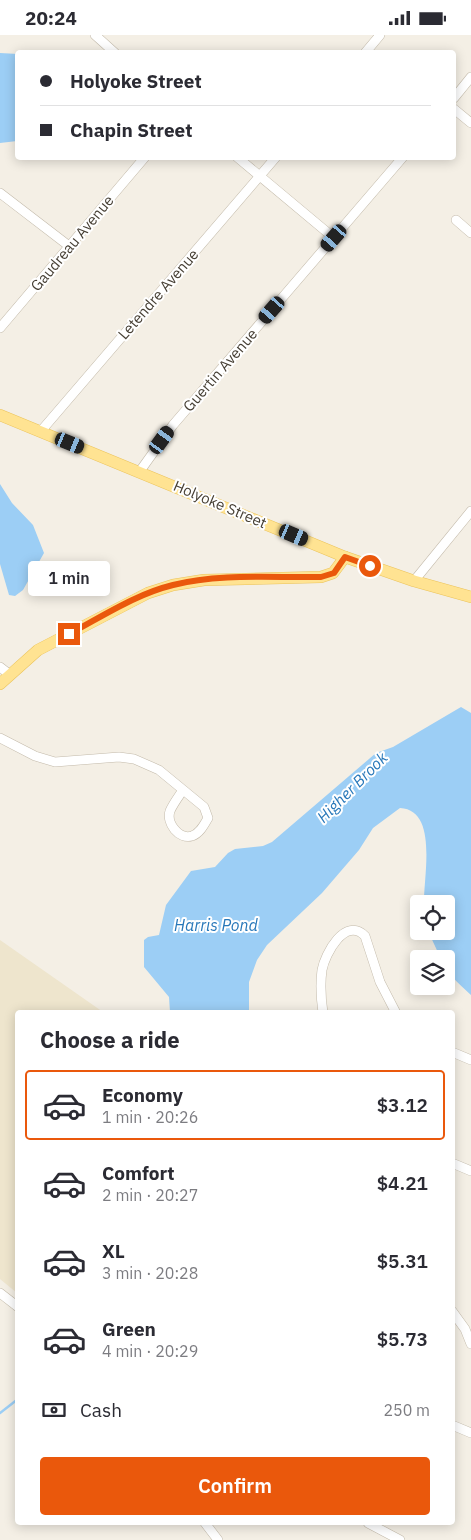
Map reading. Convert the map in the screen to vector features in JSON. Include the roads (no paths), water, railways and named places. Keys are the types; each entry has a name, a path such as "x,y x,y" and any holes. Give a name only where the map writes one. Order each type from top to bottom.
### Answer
{"main road":[{"name":"Holyoke Street","path":"0,415 140,471 345,557 414,581 471,597"},
{"path":"0,684 4,670 38,650 148,593 173,585 204,580 321,577 334,573 345,557"}],"street":[{"path":"95,35 112,50"},
{"path":"368,50 380,35"},
{"path":"456,96 471,77"},
{"path":"456,111 471,123"},
{"name":"Gaudreau Avenue","path":"0,328 142,160"},
{"path":"240,160 334,238"},
{"name":"Letendre Avenue","path":"41,431 273,160"},
{"name":"Guertin Avenue","path":"140,471 173,425 399,160"},
{"path":"0,193 69,246"},
{"path":"456,220 471,233"},
{"path":"414,581 471,511"},
{"path":"0,738 35,756 55,762 120,757 134,759 159,770 204,807 208,818 201,830 193,836 185,837 176,831 170,823 170,812 182,790"},
{"path":"323,1010 321,983 324,964 336,939 343,934 358,931 365,936 378,977 394,1010"},
{"path":"455,1053 471,1060"},
{"path":"455,1164 471,1171"},
{"path":"0,1293 15,1305"},
{"path":"455,1315 465,1329 471,1344"},
{"path":"455,1426 471,1433"},
{"path":"207,1525 218,1540"},
{"path":"372,1525 400,1540"}],"water":[{"path":"0,53 15,54 15,141 0,143"},
{"path":"0,484 12,503 33,525 44,553 23,590 15,596 9,595 0,564"},
{"name":"Harris Pond","path":"461,707 471,713 471,995 455,980 455,950 437,950 432,940 455,940 455,895 424,895 426,847 424,832 420,820 412,812 400,808 373,828 359,850 322,893 267,945 257,960 249,982 249,1010 170,1010 169,997 144,967 144,940 148,937 159,935 166,905 191,871 215,867 228,853 235,849 263,846 272,842 376,753 393,747"}],"waterway":[{"name":"Higher Brook","path":"0,1413 15,1401"}]}
